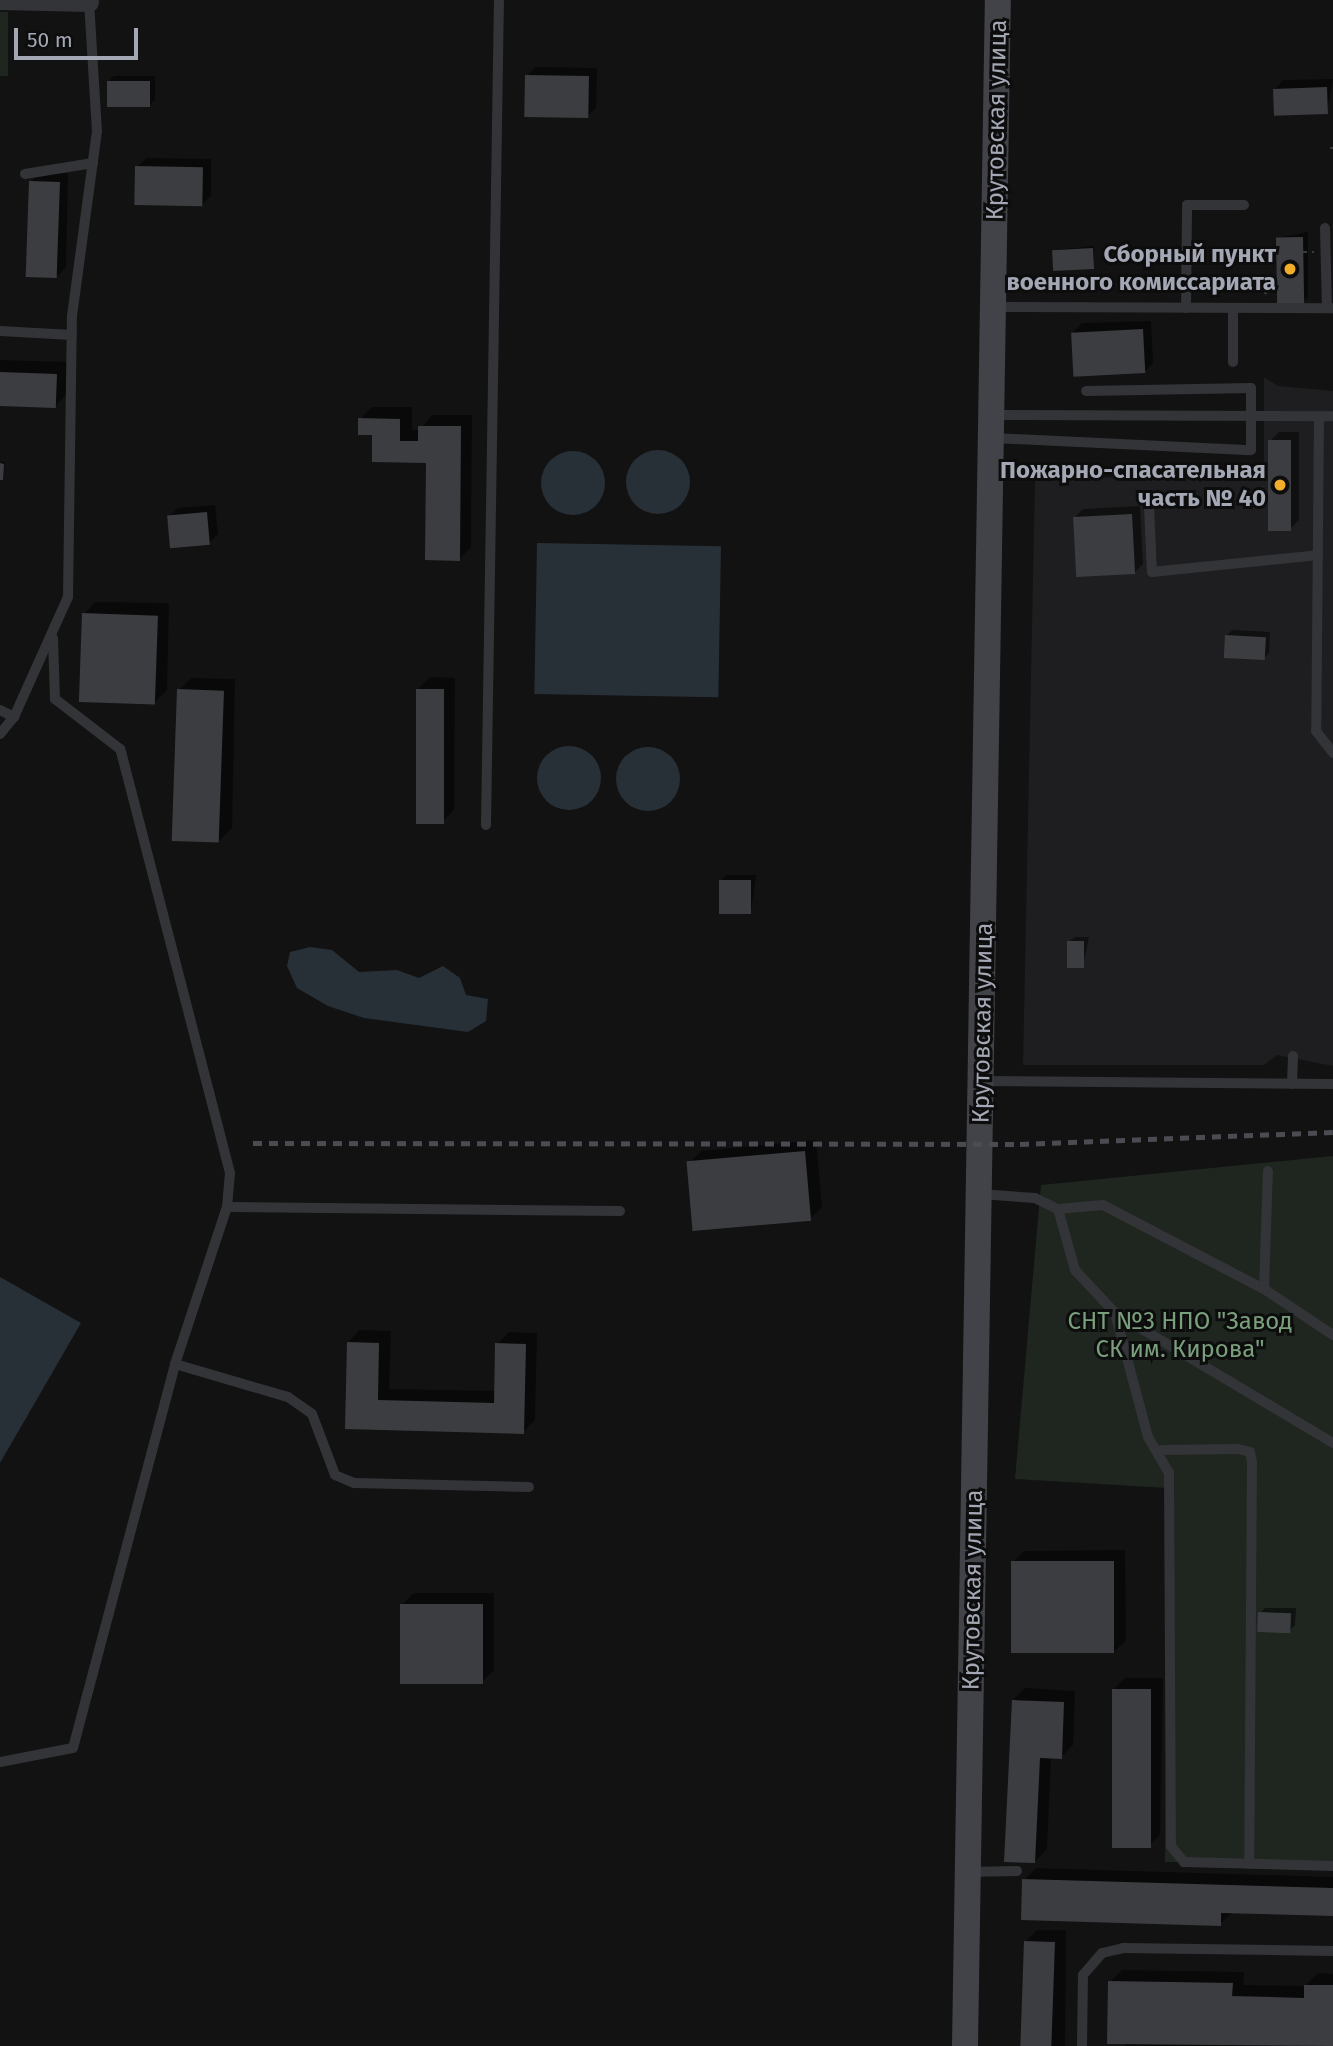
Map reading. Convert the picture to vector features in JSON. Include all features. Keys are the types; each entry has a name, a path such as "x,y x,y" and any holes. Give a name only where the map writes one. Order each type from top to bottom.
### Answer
{"street":[{"path":"0,0 89,2"},
{"name":"Крутовская улица","path":"965,2046 998,0"}],"lane":[{"path":"486,825 499,0"},
{"path":"0,734 14,717 53,638 68,597 72,335 97,132 89,2"},
{"path":"25,174 93,163"},
{"path":"1186,308 1187,205 1244,205"},
{"path":"995,307 1330,308 1325,228"},
{"path":"1233,308 1233,362"},
{"path":"0,331 72,335"},
{"path":"993,427 1251,450 1251,388 1086,391"},
{"path":"993,427 1251,416 1333,416"},
{"path":"1319,416 1316,731 1333,753"},
{"path":"1149,507 1152,572 1318,555"},
{"path":"0,1762 73,1748 175,1364 227,1207 230,1173 120,749 55,699 53,638"},
{"path":"0,710 14,717"},
{"path":"1292,1084 1293,1056"},
{"path":"982,1081 1333,1084"},
{"path":"1264,1289 1268,1171"},
{"path":"980,1194 1035,1198 1058,1209 1103,1205 1264,1289 1333,1335"},
{"path":"227,1207 620,1211"},
{"path":"1058,1209 1075,1270 1115,1313 1333,1443"},
{"path":"1115,1313 1148,1437 1161,1450 1169,1473 1171,1846 1184,1862 1333,1866"},
{"path":"175,1364 288,1397 312,1414 335,1475 354,1483 529,1486"},
{"path":"1161,1450 1238,1449 1250,1452 1249,1864"},
{"path":"968,1872 1017,1871"},
{"path":"1082,2046 1083,1975 1101,1953 1123,1948 1333,1951"}],"shaded area":[{"path":"1264,377 1278,386 1333,391 1333,1066 1277,1055 1264,1065 1023,1065 1035,480 1264,472"},
{"path":"652,450 664,450 681,459 688,470 688,494 681,505 664,514 652,514 640,509 631,500 626,488 626,476 631,464 640,455"},
{"path":"567,451 579,451 596,460 603,471 603,495 596,506 579,515 567,515 555,510 546,501 541,489 541,477 546,465 555,456"},
{"path":"537,543 721,546 718,697 534,694"},
{"path":"563,746 575,746 592,755 599,766 599,790 592,801 575,810 563,810 551,805 542,796 537,784 537,772 542,760 551,751"},
{"path":"642,747 654,747 671,756 678,767 678,791 671,802 654,811 642,811 630,806 621,797 616,785 616,773 621,761 630,752"},
{"path":"310,947 332,950 359,972 397,970 419,978 443,966 460,978 466,995 488,999 486,1021 468,1032 364,1018 328,1006 297,988 287,966 290,952"},
{"path":"0,1277 81,1323 0,1463"}],"green space":[{"path":"0,12 8,12 8,76 0,76"},
{"name":"СНТ №3 НПО \"Завод СК им. Кирова\"","path":"1333,1156 1333,1865 1165,1862 1167,1488 1015,1479 1041,1185"}],"building":[{"path":"525,75 589,76 588,118 524,117"},
{"path":"107,81 150,81 150,107 107,107"},
{"path":"1327,87 1328,114 1274,116 1273,89"},
{"path":"135,166 203,167 202,206 134,205"},
{"path":"29,181 60,182 57,278 26,277"},
{"name":"Сборный пункт военного комиссариата","path":"1276,237 1303,237 1304,304 1277,304"},
{"path":"1093,248 1094,269 1053,271 1052,250"},
{"path":"1143,329 1145,373 1073,377 1071,333"},
{"path":"0,372 57,374 56,408 0,406"},
{"path":"358,418 400,419 400,441 418,441 418,426 461,426 460,561 425,560 426,463 372,462 372,435 358,435"},
{"name":"Пожарно-спасательная часть № 40","path":"1268,440 1291,440 1291,531 1268,531"},
{"path":"0,463 4,464 3,480 0,480"},
{"path":"207,512 210,545 170,548 167,515"},
{"path":"1132,514 1135,574 1076,577 1073,517"},
{"path":"82,613 158,616 155,705 79,702"},
{"path":"1225,635 1266,637 1265,660 1224,658"},
{"path":"177,689 224,691 219,843 172,841"},
{"path":"416,689 444,689 444,824 416,824"},
{"path":"719,880 751,880 751,914 719,914"},
{"path":"1067,941 1084,941 1084,968 1067,968"},
{"path":"805,1151 811,1221 693,1231 686,1161"},
{"path":"347,1342 379,1343 378,1400 494,1403 495,1343 526,1344 524,1434 345,1429"},
{"path":"1011,1561 1114,1561 1114,1653 1011,1653"},
{"path":"400,1604 483,1604 483,1684 400,1684"},
{"path":"1258,1612 1291,1613 1290,1633 1257,1632"},
{"path":"1112,1689 1151,1689 1151,1848 1112,1848"},
{"path":"1012,1700 1064,1702 1062,1759 1040,1758 1035,1863 1004,1862"},
{"path":"1022,1879 1333,1888 1333,1916 1221,1913 1221,1926 1021,1920"},
{"path":"1024,1941 1055,1942 1051,2046 1020,2046"},
{"path":"1108,1981 1233,1983 1232,1996 1304,1998 1304,1985 1333,1985 1333,2046 1107,2044"}],"railway":[{"path":"253,1143 1020,1144 1333,1132"}],"place":[{"name":"Сборный пункт военного комиссариата","path":"1290,269"},
{"name":"Пожарно-спасательная часть № 40","path":"1280,485"}]}
